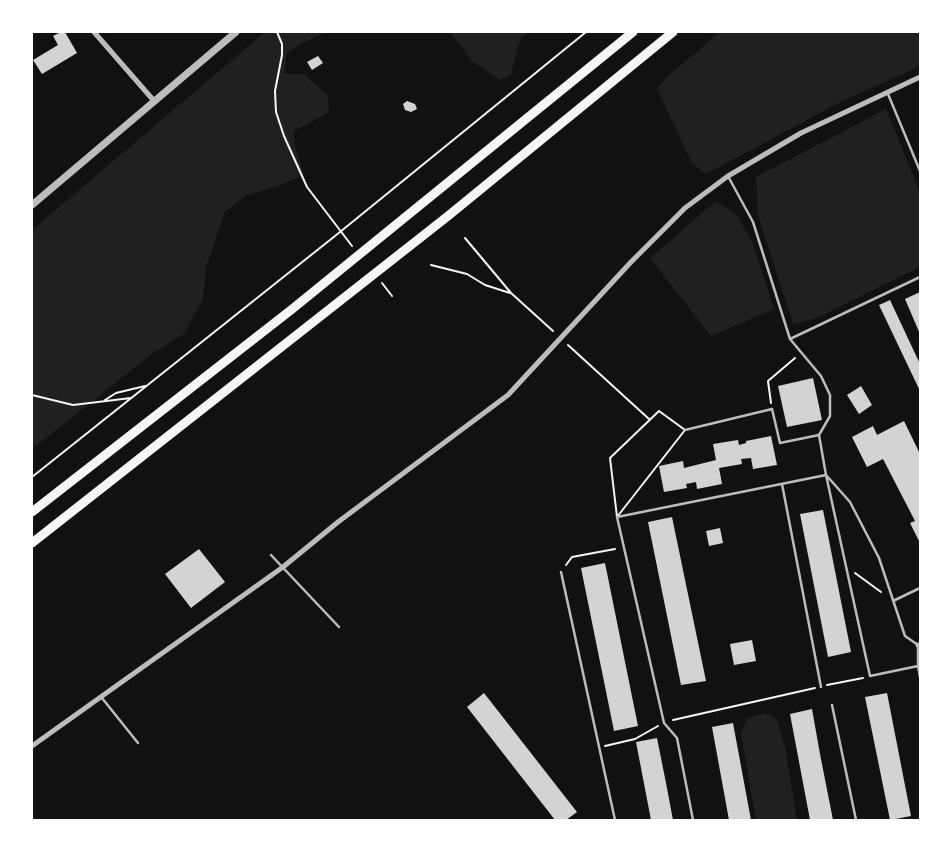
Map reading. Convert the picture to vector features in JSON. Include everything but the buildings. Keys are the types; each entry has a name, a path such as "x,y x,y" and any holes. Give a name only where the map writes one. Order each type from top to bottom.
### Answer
{"highway":[{"path":"32,512 359,255 633,32"},
{"path":"32,543 374,274 673,32"}],"street":[{"path":"94,32 155,102"},
{"path":"32,205 236,32"},
{"path":"32,746 283,567 338,522 508,395 685,208 728,176 801,133 920,77"}],"lane":[{"path":"887,93 920,171"},
{"path":"728,176 753,222 790,339 821,376 830,395 830,416 819,435 870,676 918,666"},
{"path":"790,339 920,277"},
{"path":"685,430 772,409 780,443 819,435"},
{"path":"693,821 677,738 664,723 617,517 826,475"},
{"path":"826,475 850,502 879,558 905,636 919,645 920,677"},
{"path":"782,484 821,687"},
{"path":"271,555 339,627"},
{"path":"561,572 615,821"},
{"path":"893,601 920,588"},
{"path":"100,695 138,743"},
{"path":"832,705 856,821"}],"path":[{"path":"277,32 282,44 275,92 280,124 307,187 359,255"},
{"path":"32,477 586,32"},
{"path":"465,238 511,293 556,334"},
{"path":"431,265 467,274 485,285 511,293"},
{"path":"374,274 392,296"},
{"path":"567,344 650,420"},
{"path":"772,409 768,381 801,353"},
{"path":"103,401 116,393 146,386"},
{"path":"32,395 73,405 132,398"},
{"path":"659,411 685,430 617,517 610,458 659,411"},
{"path":"561,572 572,557 622,547"},
{"path":"846,566 893,601"},
{"path":"598,747 635,739 664,723 870,676"}],"shaded area":[{"path":"265,32 326,32 286,54 285,74 304,74 328,96 329,112 294,131 294,143 304,175 245,196 225,212 206,267 203,299 184,334 153,353 32,449 32,230"},
{"path":"450,32 531,32 521,37 511,75 500,80 472,61"},
{"path":"720,32 920,32 920,66 841,102 706,174 692,163 657,89 668,76"},
{"path":"886,109 920,192 920,267 817,318 793,324 758,215 756,177"},
{"path":"716,201 736,214 752,241 774,309 711,336 650,258"},
{"path":"771,715 777,720 785,747 797,820 756,820 741,734 747,718"}]}
